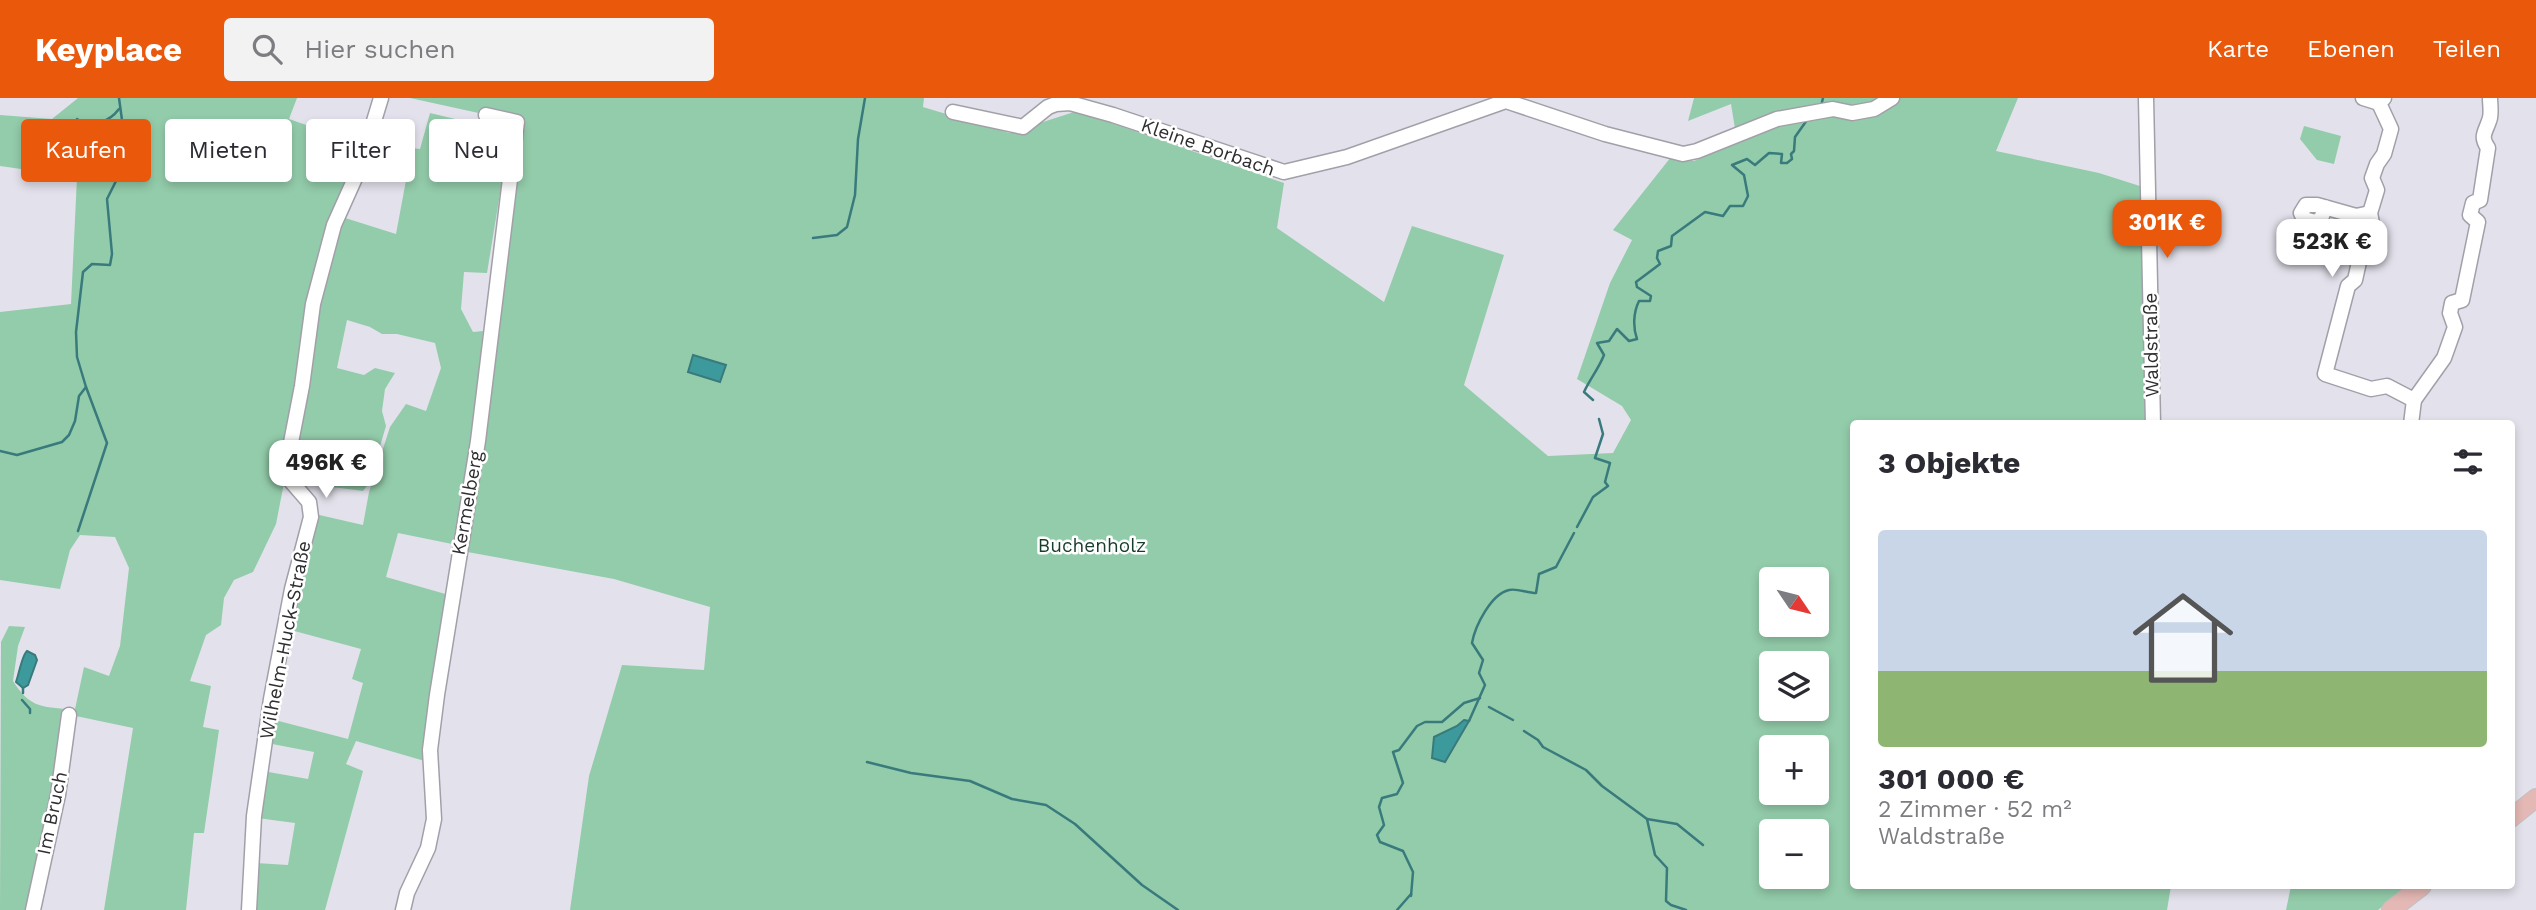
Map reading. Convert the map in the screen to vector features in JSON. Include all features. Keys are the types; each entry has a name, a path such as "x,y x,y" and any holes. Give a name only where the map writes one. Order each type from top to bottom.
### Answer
{"main road":[{"path":"2391,910 2418,889"}],"street":[{"name":"Wilhelm-Huck-Straße","path":"249,910 254,816 271,699 292,589 311,517 309,502 286,472 287,463 302,386 313,304 334,225 360,167 381,98"},
{"name":"Kleine Borbach","path":"953,112 1023,127 1048,107 1070,103 1284,172 1347,157 1503,100 1605,134 1683,154 1777,119 1833,109 1853,113 1874,109 1892,98"},
{"name":"Waldstraße","path":"2146,98 2153,420"},
{"path":"2363,98 2382,100 2391,129 2384,154 2372,178 2376,190 2370,213 2373,228 2363,244 2355,279 2348,286 2325,374 2371,389 2387,386 2414,400"},
{"path":"2412,420 2414,400 2444,358 2455,327 2450,313 2452,303 2462,300 2478,222 2470,215 2473,203 2480,200 2488,148 2484,142 2483,131 2490,120 2490,98"},
{"name":"Kermelberg","path":"403,910 407,893 428,848 434,819 430,750 435,706 478,440 517,122 486,115"},
{"path":"2325,208 2356,216 2370,213"},
{"name":"Im Bruch","path":"33,910 58,794 69,715"}],"green space":[{"path":"78,98 297,98 289,119 165,119 165,182 292,182 292,120 306,125 306,182 349,182 337,212 276,524 253,572 234,580 224,598 221,625 206,635 190,681 211,686 203,727 219,730 204,833 194,833 186,910 104,910 133,728 71,715 72,709 75,709 84,667 109,676 120,646 129,568 115,537 80,535 70,550 60,589 0,580 0,312 71,304 77,182 151,182 151,119 52,119"},
{"name":"Buchenholz","path":"410,98 924,98 923,107 1009,133 1077,111 1284,183 1277,228 1384,302 1412,226 1504,255 1464,385 1548,456 1613,453 1631,420 1622,406 1577,379 1610,283 1632,240 1613,230 1671,157 1694,161 1737,141 1731,104 1688,121 1694,98 2018,98 1996,151 2099,173 2143,187 2148,420 1850,420 1850,889 2170,889 2167,910 570,910 589,776 622,665 704,670 710,607 614,579 462,551 511,182 523,182 523,119 520,119 520,116 485,108 483,114"},
{"path":"430,113 455,119 429,119 429,182 502,182 487,273 464,272 461,309 473,332 483,331 470,472 457,545 398,533 386,577 449,595 428,762 356,741 346,764 363,771 325,910 252,910 256,863 288,865 295,823 257,818 263,771 308,779 314,752 267,743 271,719 348,739 363,683 352,679 361,649 287,629 315,514 363,525 369,492 390,427 406,404 426,411 441,368 435,343 397,334 382,334 347,320 337,368 364,375 375,368 395,373 385,389 382,411 386,426 369,483 363,491 301,483 292,476 309,343 342,217 396,234 406,182 415,182 415,148 420,149"},
{"path":"0,115 52,119 21,119 21,169 0,166"},
{"path":"2304,126 2341,136 2334,164 2317,160 2300,139"},
{"path":"9,626 25,627 18,646 13,681 24,696 36,704 68,709 31,910 0,910 1,642"},
{"path":"2290,889 2406,889 2378,910 2286,910"}],"water":[{"path":"693,355 726,365 720,382 688,372"},
{"path":"27,651 35,655 37,660 28,685 23,688 16,682"},
{"path":"1464,720 1469,721 1445,762 1432,758 1434,737"}],"waterway":[{"path":"119,98 122,119"},
{"path":"813,238 837,235 847,227 855,195 858,139 865,98"},
{"path":"1822,102 1823,98"},
{"path":"107,119 119,109"},
{"path":"1593,400 1584,392 1604,355 1597,343 1609,341 1617,329 1629,341 1637,339 1634,320 1637,306 1639,301 1650,301 1651,296 1637,287 1636,282 1660,264 1658,251 1671,246 1672,236 1705,212 1723,216 1730,206 1743,206 1748,196 1744,175 1732,165 1747,159 1755,165 1769,153 1782,154 1781,163 1787,163 1792,159 1795,137 1807,120"},
{"path":"0,451 17,455 62,442 69,435 75,421 79,396 86,387 77,357 76,332 83,272 92,264 110,265 112,254 107,199 116,182"},
{"path":"78,531 107,443 86,387"},
{"path":"1577,527 1593,497 1608,486 1605,482 1610,463 1595,458 1603,434 1599,419"},
{"path":"1469,721 1485,685 1479,673 1483,660 1472,643 1480,620 1490,604 1502,593 1509,590 1536,593 1539,574 1556,567 1574,533"},
{"path":"23,688 23,693"},
{"path":"1411,896 1413,872 1403,851 1380,842 1377,835 1384,825 1379,807 1382,798 1397,794 1403,783 1393,752 1399,750 1417,726 1425,722 1442,722 1464,703 1480,698"},
{"path":"22,700 30,713"},
{"path":"1489,707 1513,720"},
{"path":"1524,731 1538,740 1543,747 1586,770 1602,786 1647,819 1655,855 1667,868 1666,901 1686,910"},
{"path":"867,762 911,773 970,781 1012,799 1046,805 1075,824 1142,885 1178,910"},
{"path":"1647,819 1677,824 1703,845"},
{"path":"1397,910 1411,894"}]}
